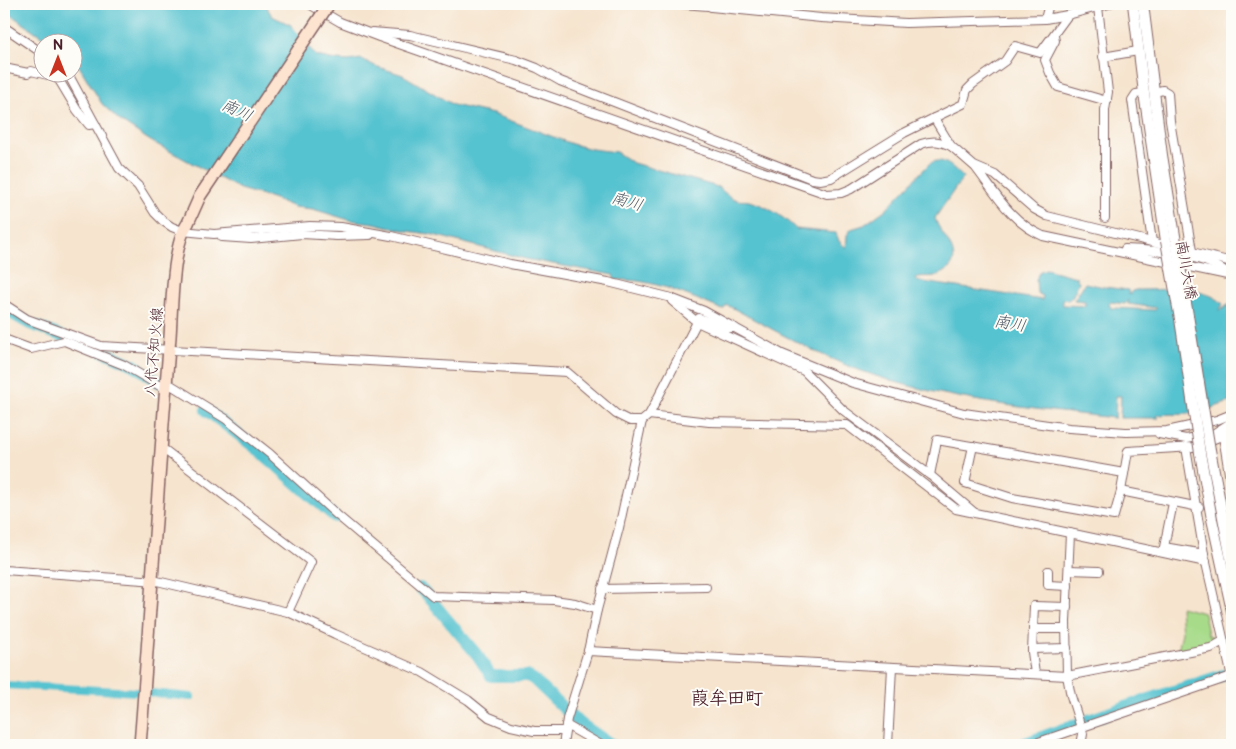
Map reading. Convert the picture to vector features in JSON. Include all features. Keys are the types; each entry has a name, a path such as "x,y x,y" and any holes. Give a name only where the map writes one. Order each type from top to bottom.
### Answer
{"main road":[{"name":"八代不知火線","path":"140,745 168,350 176,262 185,226 200,196 326,6"}],"street":[{"path":"309,4 326,6 340,22 367,32 827,194 841,193 851,189 921,144 934,141 942,142 951,146 974,166 1014,217 1033,232 1052,238 1110,250 1118,248 1152,250 1192,258 1223,268 1232,276"},
{"path":"682,4 707,5 821,18 887,22 967,22 1045,19 1110,4"},
{"path":"1045,19 1049,4"},
{"path":"1132,4 1138,51 1149,92"},
{"path":"1143,4 1149,92"},
{"path":"1098,7 1108,92 1105,110 1105,218"},
{"path":"367,32 410,34 516,60 537,68 560,81 812,179 820,180 831,178 904,133 963,104 967,90 972,84 1005,62 1015,46 1040,52 1068,15"},
{"path":"4,27 32,46"},
{"path":"1054,35 1055,41 1045,60 1058,87 1107,101"},
{"path":"1103,57 1138,51"},
{"path":"4,68 52,76 58,80 77,110 90,125 95,124"},
{"path":"72,82 119,168 138,186 156,213 172,227 185,226 214,234 310,226 341,227 510,264 608,282 668,298 704,311 782,354 853,382 964,413 1069,428 1126,432 1167,431 1217,420 1232,414"},
{"path":"1152,242 1132,100 1136,94 1163,90 1168,92 1170,121 1192,251"},
{"name":"南川大橋","path":"1149,92 1205,452"},
{"path":"934,118 951,146"},
{"path":"974,166 995,175 1034,209 1047,216 1232,262"},
{"path":"668,298 696,322 804,371 843,410 930,475 977,514"},
{"path":"4,304 27,319 101,346 567,372 616,414 630,421 642,421"},
{"path":"563,745 566,725 588,652 602,589 619,528 642,421 649,415 696,322 700,318 726,328 737,328"},
{"path":"4,339 31,349 64,341 68,342 124,365 226,419 270,454 337,515 433,596 554,600 575,602 597,610"},
{"path":"649,415 709,422 847,426 956,509 1070,534 1205,558"},
{"path":"973,446 965,483 1012,498 1114,516 1121,491 1128,451 1194,447 1221,433 1232,422"},
{"path":"1147,431 1186,439 1232,432"},
{"path":"1221,433 1229,462 1232,492"},
{"path":"930,475 937,440 1124,473"},
{"path":"1030,745 1080,724 1229,677 1231,673 1205,558 1198,507 1186,447"},
{"path":"161,449 202,477 311,562 288,612"},
{"path":"1205,452 1232,564"},
{"path":"1205,452 1232,611"},
{"path":"1121,491 1198,507"},
{"path":"1173,503 1164,547 1205,558"},
{"path":"1070,534 1066,629 1067,676 1083,734 1081,745"},
{"path":"4,570 151,580 288,612 422,672 468,700 489,717 511,726 534,731 566,725 601,745"},
{"path":"1069,570 1098,571"},
{"path":"1048,571 1048,585 1068,586"},
{"path":"602,589 706,587"},
{"path":"1215,600 1229,598"},
{"path":"1035,674 1032,648 1034,606 1067,607"},
{"path":"1033,629 1066,629"},
{"path":"588,652 1067,676 1211,648 1223,641"},
{"path":"1032,648 1067,648"},
{"path":"888,745 892,667"}],"green space":[{"path":"1180,607 1204,613 1208,634 1217,640 1209,645 1177,654 1182,633"}],"water":[{"name":"南川","path":"4,4 265,4 272,16 291,25 316,56 348,61 362,59 375,66 403,75 453,105 493,114 572,144 616,152 633,163 718,187 734,199 749,201 768,208 796,229 836,233 839,241 846,248 847,235 851,229 864,225 885,210 929,164 939,161 943,162 963,177 935,218 954,255 953,262 949,269 939,275 915,278 917,281 1042,300 1043,296 1037,293 1036,280 1039,272 1046,269 1076,277 1079,282 1072,297 1068,300 1062,299 1063,305 1085,306 1085,301 1074,300 1085,283 1128,290 1129,295 1132,291 1136,290 1182,290 1206,294 1223,304 1219,311 1226,307 1227,304 1232,304 1232,401 1209,409 1207,406 1191,413 1156,416 1159,418 1120,418 1121,396 1116,396 1115,418 1011,406 942,394 874,375 841,363 727,305 723,310 657,285 629,280 615,280 613,275 526,259 430,234 349,220 313,209 294,207 272,198 240,189 149,140 119,120 102,104 82,71 82,32 36,32 4,10","holes":["1128,300 1128,304 1157,308 1155,310 1111,308 1109,304 1111,302 1125,304"]}],"waterway":[{"path":"4,309 30,324 91,346 134,365 159,382"},
{"path":"206,410 261,452 335,517"},
{"path":"420,588 478,656 491,676 527,676 533,679 578,722 612,745"},
{"path":"1020,745 1125,707 1223,675"},
{"path":"4,685 138,692"},
{"path":"151,693 191,697"}],"district":[{"name":"葭牟田町","path":"727,698"}]}
